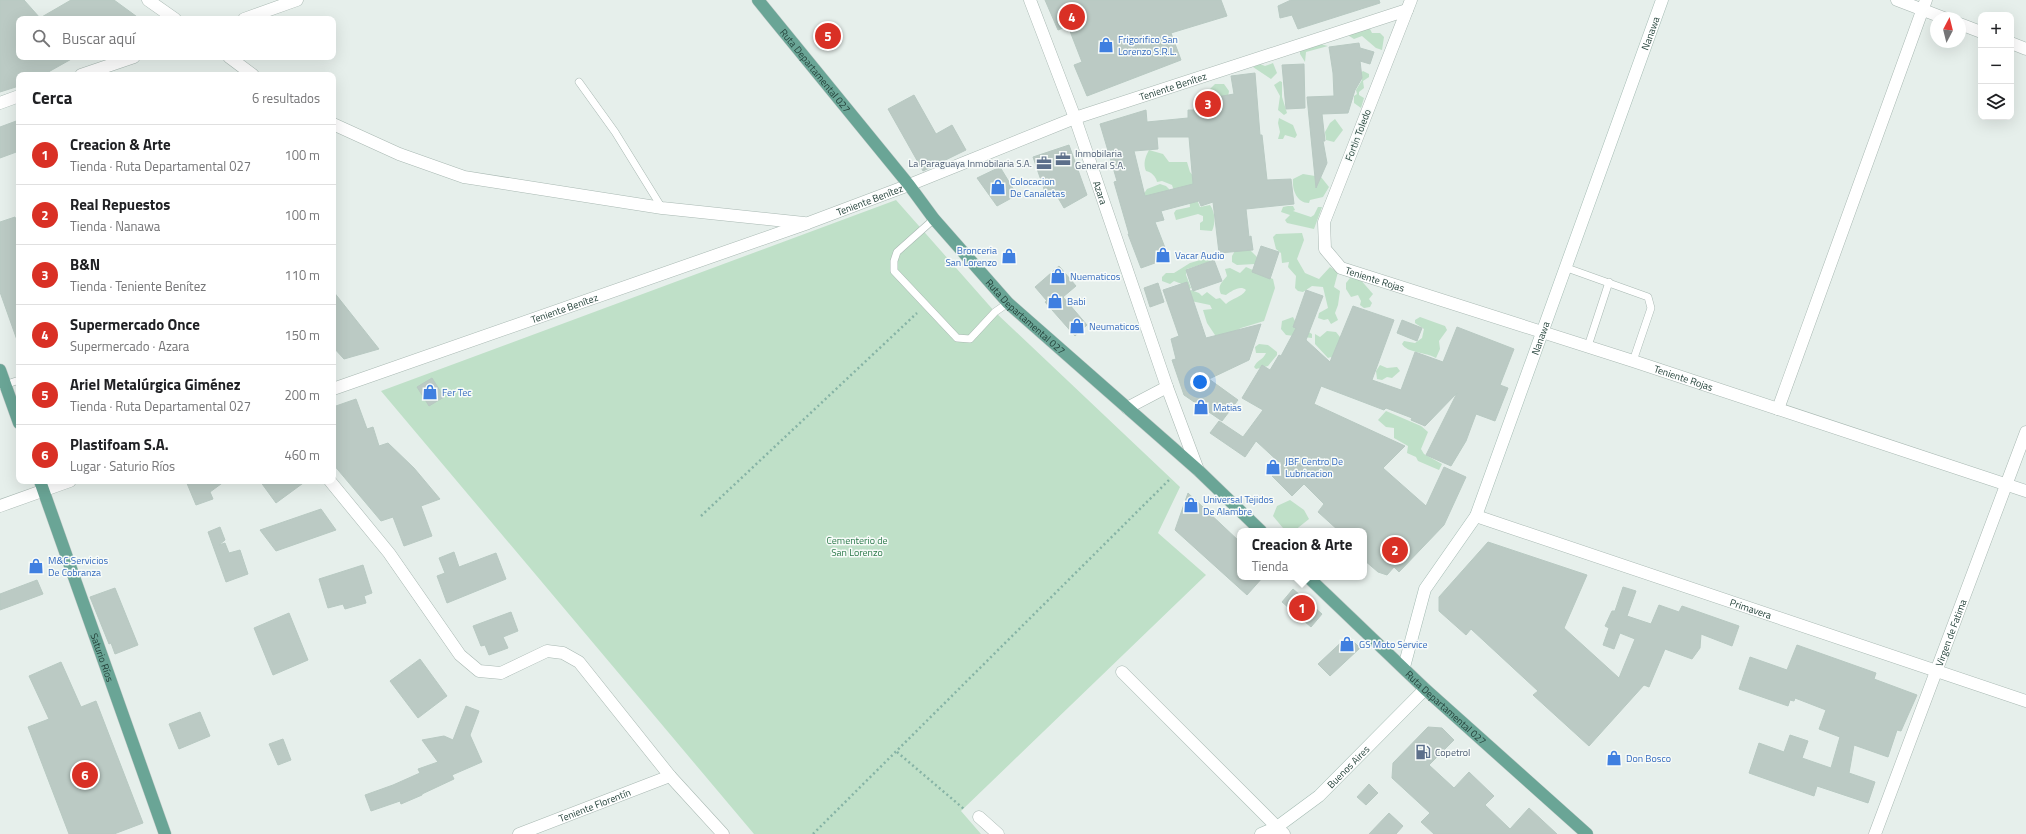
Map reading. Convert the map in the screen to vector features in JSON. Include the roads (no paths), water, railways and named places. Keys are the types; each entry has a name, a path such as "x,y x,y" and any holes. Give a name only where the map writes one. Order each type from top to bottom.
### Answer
{"main road":[{"name":"Ruta Departamental 027","path":"758,0 909,185 934,219 1008,303 1198,470 1258,528"},
{"path":"0,370 3,386 16,416"},
{"name":"Saturio Ríos","path":"41,486 165,834"},
{"name":"Ruta Departamental 027","path":"1311,580 1426,689 1587,834"}],"street":[{"path":"148,0 171,16"},
{"path":"252,16 297,0"},
{"name":"Azara","path":"1030,0 1075,118 1167,387 1198,470"},
{"name":"Nanawa","path":"1404,667 1425,589 1476,516 1567,268 1662,0"},
{"path":"1898,0 1925,5 1935,12"},
{"name":"Teniente Benítez","path":"336,388 808,223 909,185 1075,118 1409,5"},
{"name":"Fortin Toledo","path":"1341,268 1325,249 1324,222 1409,5"},
{"path":"1778,409 1925,5"},
{"path":"1966,26 1978,31"},
{"path":"2014,44 2026,49"},
{"path":"90,72 125,60"},
{"path":"233,60 249,72"},
{"path":"0,103 16,97"},
{"path":"336,125 399,154 464,177 662,208 808,223"},
{"name":"Teniente Rojas","path":"1341,268 1543,333 1633,360 2026,491"},
{"path":"1127,408 1167,387"},
{"name":"Virgen de Fatima","path":"1875,834 2026,432"},
{"path":"0,506 41,486 53,484"},
{"path":"332,484 389,553 460,655 478,671 501,673 547,651 563,653 579,662 670,776 723,834"},
{"name":"Primavera","path":"1476,516 1936,672 2026,701"},
{"path":"1122,672 1281,831"},
{"name":"Buenos Aires","path":"1261,834 1281,831 1319,796 1426,689"},
{"name":"Teniente Florentín","path":"519,834 670,776"},
{"path":"979,817 998,834"}],"lane":[{"path":"579,82 616,132 662,208"},
{"path":"934,219 897,252 894,261 894,271 957,338 964,340 970,339 995,312 1008,303"},
{"path":"1567,268 1648,297 1651,304 1633,360"},
{"path":"1588,346 1608,282"},
{"path":"3,386 16,381"}],"place":[{"name":"Supermercado Once","path":"1072,17"},
{"name":"Ariel Metalúrgica Giménez","path":"828,36"},
{"name":"Frigorifico San Lorenzo S.R.L.","path":"1106,45"},
{"name":"B&N","path":"1208,104"},
{"name":"Inmobilaria General S.A.","path":"1063,159"},
{"name":"La Paraguaya Inmobilaria S.A.","path":"1044,163"},
{"name":"Colocacion De Canaletas","path":"998,187"},
{"name":"Vacar Audio","path":"1163,255"},
{"name":"Bronceria San Lorenzo","path":"1009,256"},
{"name":"Nuematicos","path":"1058,276"},
{"name":"Babi","path":"1055,301"},
{"name":"Neumaticos","path":"1077,326"},
{"name":"Fer Tec","path":"430,392"},
{"name":"Matias","path":"1201,407"},
{"name":"JBF Centro De Lubricacion","path":"1273,467"},
{"name":"Universal Tejidos De Alambre","path":"1191,505"},
{"name":"Real Repuestos","path":"1395,550"},
{"name":"M&C Servicios De Cobranza","path":"36,566"},
{"name":"Creacion & Arte","path":"1302,608"},
{"name":"GS Moto Service","path":"1347,644"},
{"name":"Copetrol","path":"1423,752"},
{"name":"Don Bosco","path":"1614,758"},
{"name":"Plastifoam S.A.","path":"85,775"}],"park label":[{"name":"Cementerio de San Lorenzo","path":"857,546"}]}
